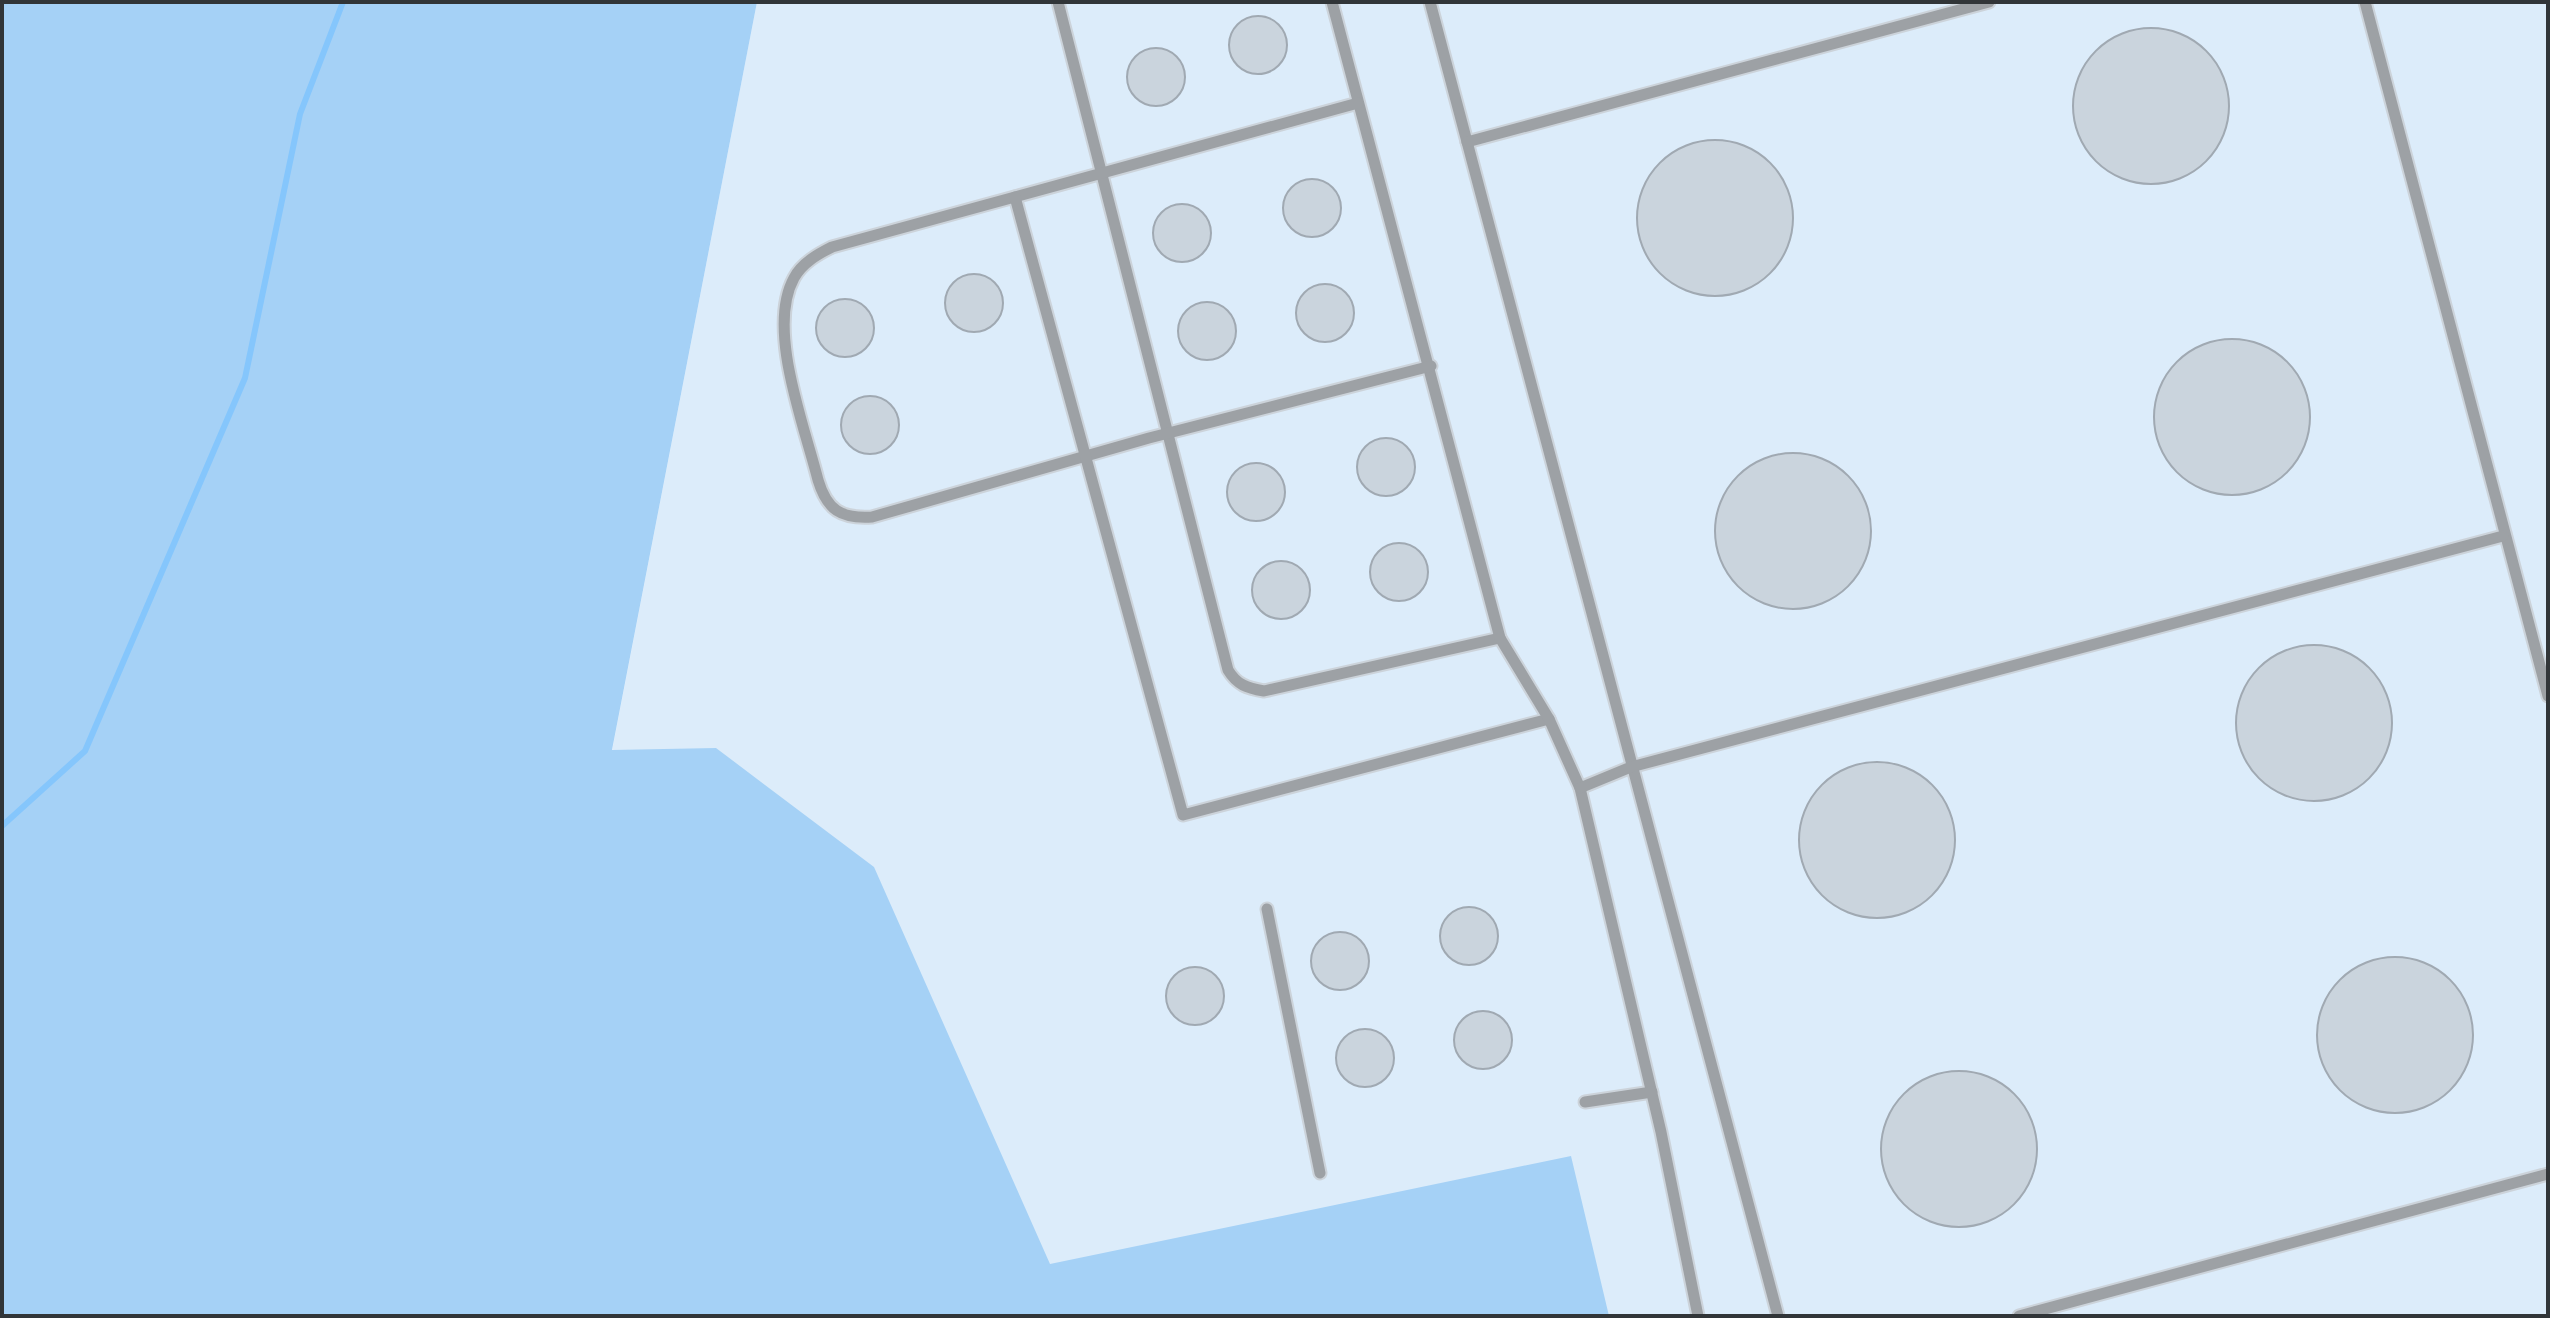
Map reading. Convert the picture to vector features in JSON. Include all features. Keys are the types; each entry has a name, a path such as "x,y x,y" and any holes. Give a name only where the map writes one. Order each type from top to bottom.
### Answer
{"lane":[{"path":"1058,2 1228,670 1235,681 1264,691 1500,638"},
{"path":"1332,2 1431,366 1500,638 1549,719 1580,788 1652,1092 1698,1316"},
{"path":"1430,2 1778,1316"},
{"path":"1467,142 1989,2"},
{"path":"2365,2 2503,536 2548,696"},
{"path":"1358,103 832,247 812,257 794,278 787,302 784,340 818,480 825,502 838,514 872,517 1149,438 1431,366"},
{"path":"1015,197 1089,457 1183,815 1549,719"},
{"path":"1580,788 1631,767 2503,536"},
{"path":"1267,909 1320,1173"},
{"path":"1585,1102 1652,1092"},
{"path":"2019,1316 2548,1174"}],"shaded area":[{"path":"2,2 757,2 612,750 716,748 874,867 1050,1264 1571,1156 1609,1316 2,1316"},
{"path":"757,2 2548,2 2548,1316 102,1316 612,751"}],"building":[{"path":"1258,16 1269,18 1278,25 1285,34 1285,56 1278,65 1269,72 1258,74 1247,72 1238,65 1231,56 1229,45 1231,34 1238,25 1247,18"},
{"path":"2151,28 2181,34 2206,51 2223,76 2229,106 2223,136 2206,161 2181,178 2151,184 2121,178 2096,161 2079,136 2073,106 2079,76 2096,51 2121,34"},
{"path":"1156,48 1167,50 1176,57 1183,66 1183,88 1176,97 1167,104 1156,106 1145,104 1136,97 1129,88 1127,77 1129,66 1136,57 1145,50"},
{"path":"1715,140 1745,146 1770,163 1787,188 1793,218 1787,248 1770,273 1745,290 1715,296 1685,290 1660,273 1643,248 1637,218 1643,188 1660,163 1685,146"},
{"path":"1312,179 1323,181 1332,188 1339,197 1339,219 1332,228 1323,235 1312,237 1301,235 1292,228 1285,219 1283,208 1285,197 1292,188 1301,181"},
{"path":"1182,204 1193,206 1202,213 1209,222 1209,244 1202,253 1193,260 1182,262 1171,260 1162,253 1155,244 1153,233 1155,222 1162,213 1171,206"},
{"path":"974,274 985,276 994,283 1001,292 1001,314 994,323 985,330 974,332 963,330 954,323 947,314 945,303 947,292 954,283 963,276"},
{"path":"1325,284 1336,286 1345,293 1352,302 1352,324 1345,333 1336,340 1325,342 1314,340 1305,333 1298,324 1296,313 1298,302 1305,293 1314,286"},
{"path":"845,299 856,301 865,308 872,317 872,339 865,348 856,355 845,357 834,355 825,348 818,339 816,328 818,317 825,308 834,301"},
{"path":"1207,302 1218,304 1227,311 1234,320 1234,342 1227,351 1218,358 1207,360 1196,358 1187,351 1180,342 1178,331 1180,320 1187,311 1196,304"},
{"path":"2232,339 2262,345 2287,362 2304,387 2310,417 2304,447 2287,472 2262,489 2232,495 2202,489 2177,472 2160,447 2154,417 2160,387 2177,362 2202,345"},
{"path":"870,396 890,405 899,425 890,445 870,454 850,445 841,425 850,405"},
{"path":"1386,438 1397,440 1406,447 1413,456 1413,478 1406,487 1397,494 1386,496 1375,494 1366,487 1359,478 1357,467 1359,456 1366,447 1375,440"},
{"path":"1793,453 1823,459 1848,476 1865,501 1871,531 1865,561 1848,586 1823,603 1793,609 1763,603 1738,586 1721,561 1715,531 1721,501 1738,476 1763,459"},
{"path":"1256,463 1276,472 1285,492 1276,512 1256,521 1236,512 1227,492 1236,472"},
{"path":"1399,543 1410,545 1419,552 1426,561 1426,583 1419,592 1410,599 1399,601 1388,599 1379,592 1372,583 1370,572 1372,561 1379,552 1388,545"},
{"path":"1281,561 1301,570 1310,590 1301,610 1281,619 1261,610 1252,590 1261,570"},
{"path":"2314,645 2344,651 2369,668 2386,693 2392,723 2386,753 2369,778 2344,795 2314,801 2284,795 2259,778 2242,753 2236,723 2242,693 2259,668 2284,651"},
{"path":"1877,762 1907,768 1932,785 1949,810 1955,840 1949,870 1932,895 1907,912 1877,918 1847,912 1822,895 1805,870 1799,840 1805,810 1822,785 1847,768"},
{"path":"1469,907 1489,916 1498,936 1489,956 1469,965 1449,956 1440,936 1449,916"},
{"path":"1340,932 1360,941 1369,961 1360,981 1340,990 1320,981 1311,961 1320,941"},
{"path":"2395,957 2425,963 2450,980 2467,1005 2473,1035 2467,1065 2450,1090 2425,1107 2395,1113 2365,1107 2340,1090 2323,1065 2317,1035 2323,1005 2340,980 2365,963"},
{"path":"1195,967 1215,976 1224,996 1215,1016 1195,1025 1175,1016 1166,996 1175,976"},
{"path":"1483,1011 1503,1020 1512,1040 1503,1060 1483,1069 1463,1060 1454,1040 1463,1020"},
{"path":"1365,1029 1385,1038 1394,1058 1385,1078 1365,1087 1345,1078 1336,1058 1345,1038"},
{"path":"1959,1071 1989,1077 2014,1094 2031,1119 2037,1149 2031,1179 2014,1204 1989,1221 1959,1227 1929,1221 1904,1204 1887,1179 1881,1149 1887,1119 1904,1094 1929,1077"}],"waterway":[{"path":"2,826 85,751 245,378 300,114 343,2"}]}
